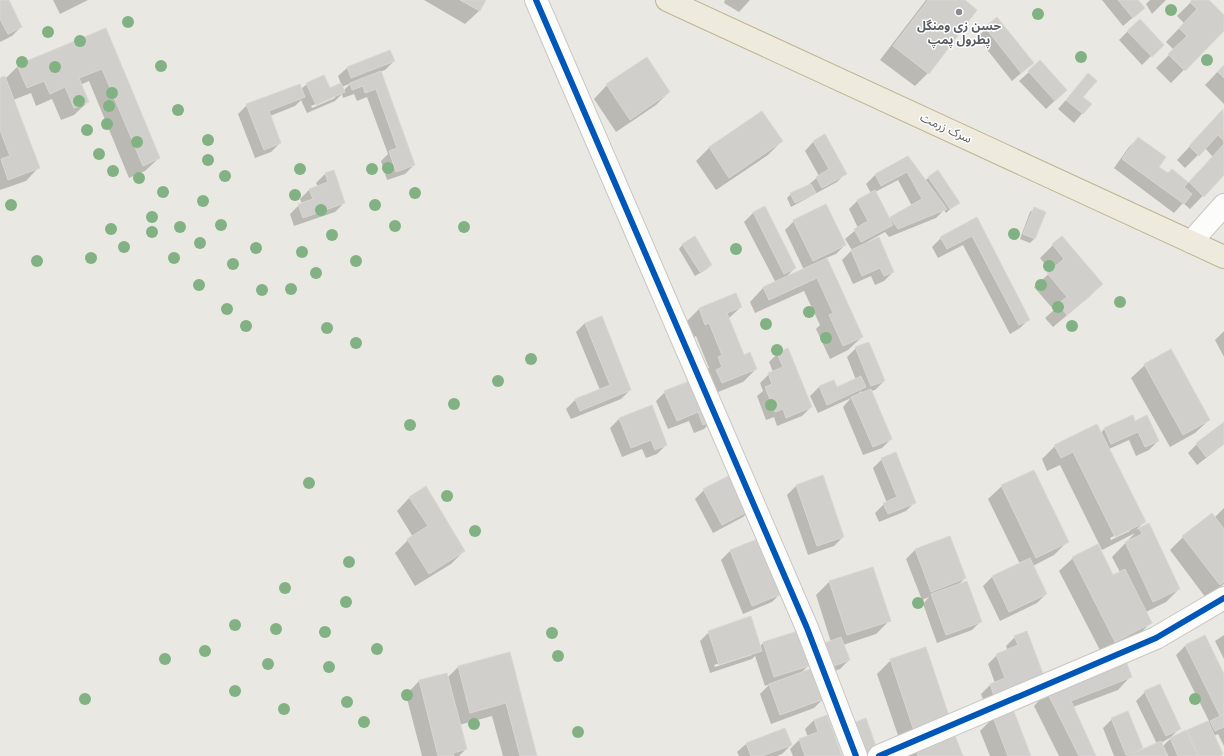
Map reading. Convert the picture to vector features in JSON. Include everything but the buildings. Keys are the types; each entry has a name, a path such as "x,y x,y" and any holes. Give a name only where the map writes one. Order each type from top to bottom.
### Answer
{"highway":[{"name":"سرک زرمت","path":"667,0 1224,257"}],"street":[{"path":"536,0 807,628 856,756"},
{"path":"1191,242 1224,205"},
{"path":"879,756 1156,638 1224,598"}],"cycle path":[{"path":"536,0 807,628 856,756"},
{"path":"879,756 1156,638 1224,598"}],"place":[{"name":"حسن زی ومنگل پطرول پمپ","path":"959,12"}]}
